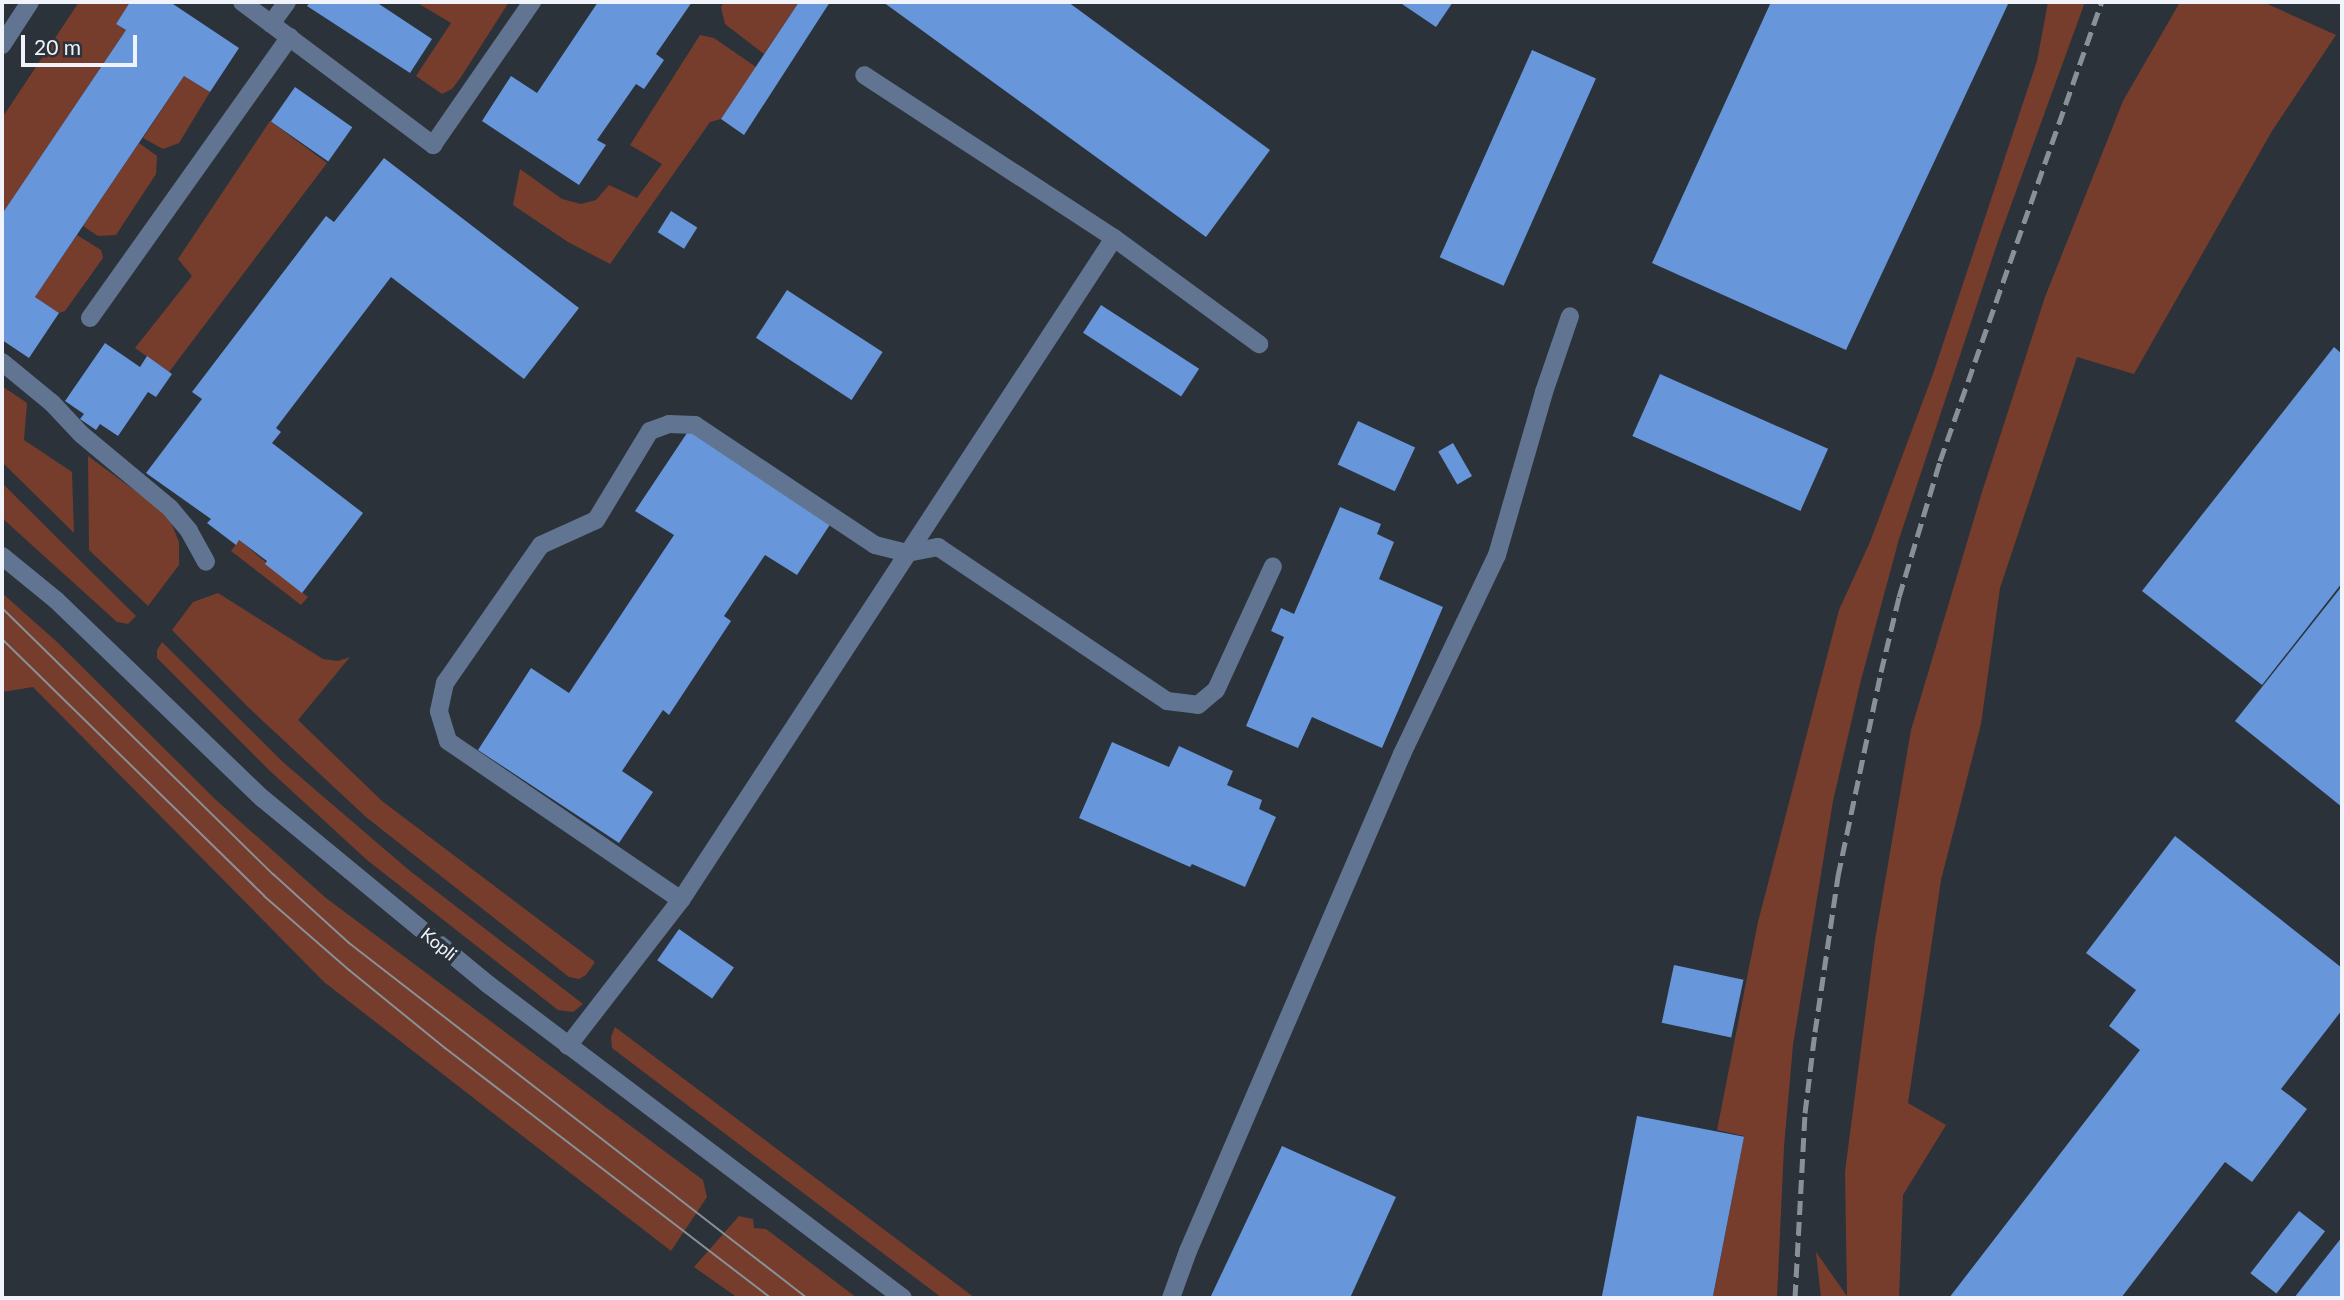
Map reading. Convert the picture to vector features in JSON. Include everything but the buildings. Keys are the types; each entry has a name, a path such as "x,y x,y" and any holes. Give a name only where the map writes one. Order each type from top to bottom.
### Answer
{"street":[{"path":"2,45 30,2"},
{"path":"242,2 433,145 532,2"},
{"path":"271,24 287,2"},
{"path":"90,318 290,37"},
{"path":"864,75 1114,238 1259,344"},
{"path":"568,1046 681,900 1114,238"},
{"path":"1171,1298 1188,1251 1402,754 1497,555 1544,392 1570,316"},
{"path":"2,362 52,403 81,434 170,508 189,531 206,562"},
{"path":"681,900 448,741 439,711 445,682 541,545 596,520 650,431 669,424 695,425 875,545 907,553 938,547 1167,701 1198,705 1216,690 1273,566"},
{"name":"Kopli","path":"2,556 56,600 262,798 489,985 904,1298"}],"shaded area":[{"path":"79,2 130,2 116,24 126,30 2,214 2,118"},
{"path":"416,2 509,2 461,77 452,89 442,94 416,76 451,23"},
{"path":"724,2 799,2 764,54 725,24 721,7"},
{"path":"2048,2 2085,2 1999,238 1899,539 1861,680 1833,801 1793,1045 1784,1147 1777,1298 1713,1298 1744,1136 1717,1130 1758,922 1839,610 1870,542 1933,374 2037,61"},
{"path":"2180,2 2263,2 2336,35 2272,131 2134,374 2077,357 2000,588 1981,724 1941,880 1908,1103 1946,1125 1903,1195 1899,1298 1821,1298 1816,1252 1847,1296 1845,1172 1875,940 1911,730 1982,492 2045,297 2123,101"},
{"path":"700,35 714,38 756,67 721,119 710,122 610,264 568,242 513,205 520,169 562,199 581,204 596,200 609,185 637,198 662,164 630,145"},
{"path":"184,76 210,92 179,143 163,149 143,138"},
{"path":"270,121 327,163 169,372 135,348 192,276 178,259"},
{"path":"139,143 157,156 156,174 116,235 98,236 83,226"},
{"path":"77,235 101,250 103,258 65,311 59,313 35,297"},
{"path":"2,386 27,403 24,440 72,472 74,533 2,462"},
{"path":"88,456 168,515 179,542 179,565 148,606 89,550"},
{"path":"2,483 136,616 128,624 117,622 2,518"},
{"path":"239,540 308,597 301,605 231,551"},
{"path":"2,593 56,641 216,800 326,898 703,1180 707,1197 671,1251 324,982 33,687 2,692"},
{"path":"218,593 323,659 338,661 350,657 298,720 382,801 595,962 586,975 579,979 569,977 366,817 249,708 172,630 193,602"},
{"path":"162,642 284,763 410,871 583,1004 573,1012 558,1010 367,860 269,770 157,658 157,650"},
{"path":"615,1027 975,1298 942,1298 612,1048 611,1037"},
{"path":"739,1216 753,1219 754,1228 766,1229 857,1298 738,1298 694,1267"}],"tram line":[{"path":"2,608 273,874 349,943 807,1298"},
{"path":"2,639 264,896 349,970 445,1048 771,1298"}],"railway":[{"path":"1795,1298 1805,1113 1815,1032 1838,876 1881,672 1899,597 1940,461 2102,2"}]}
